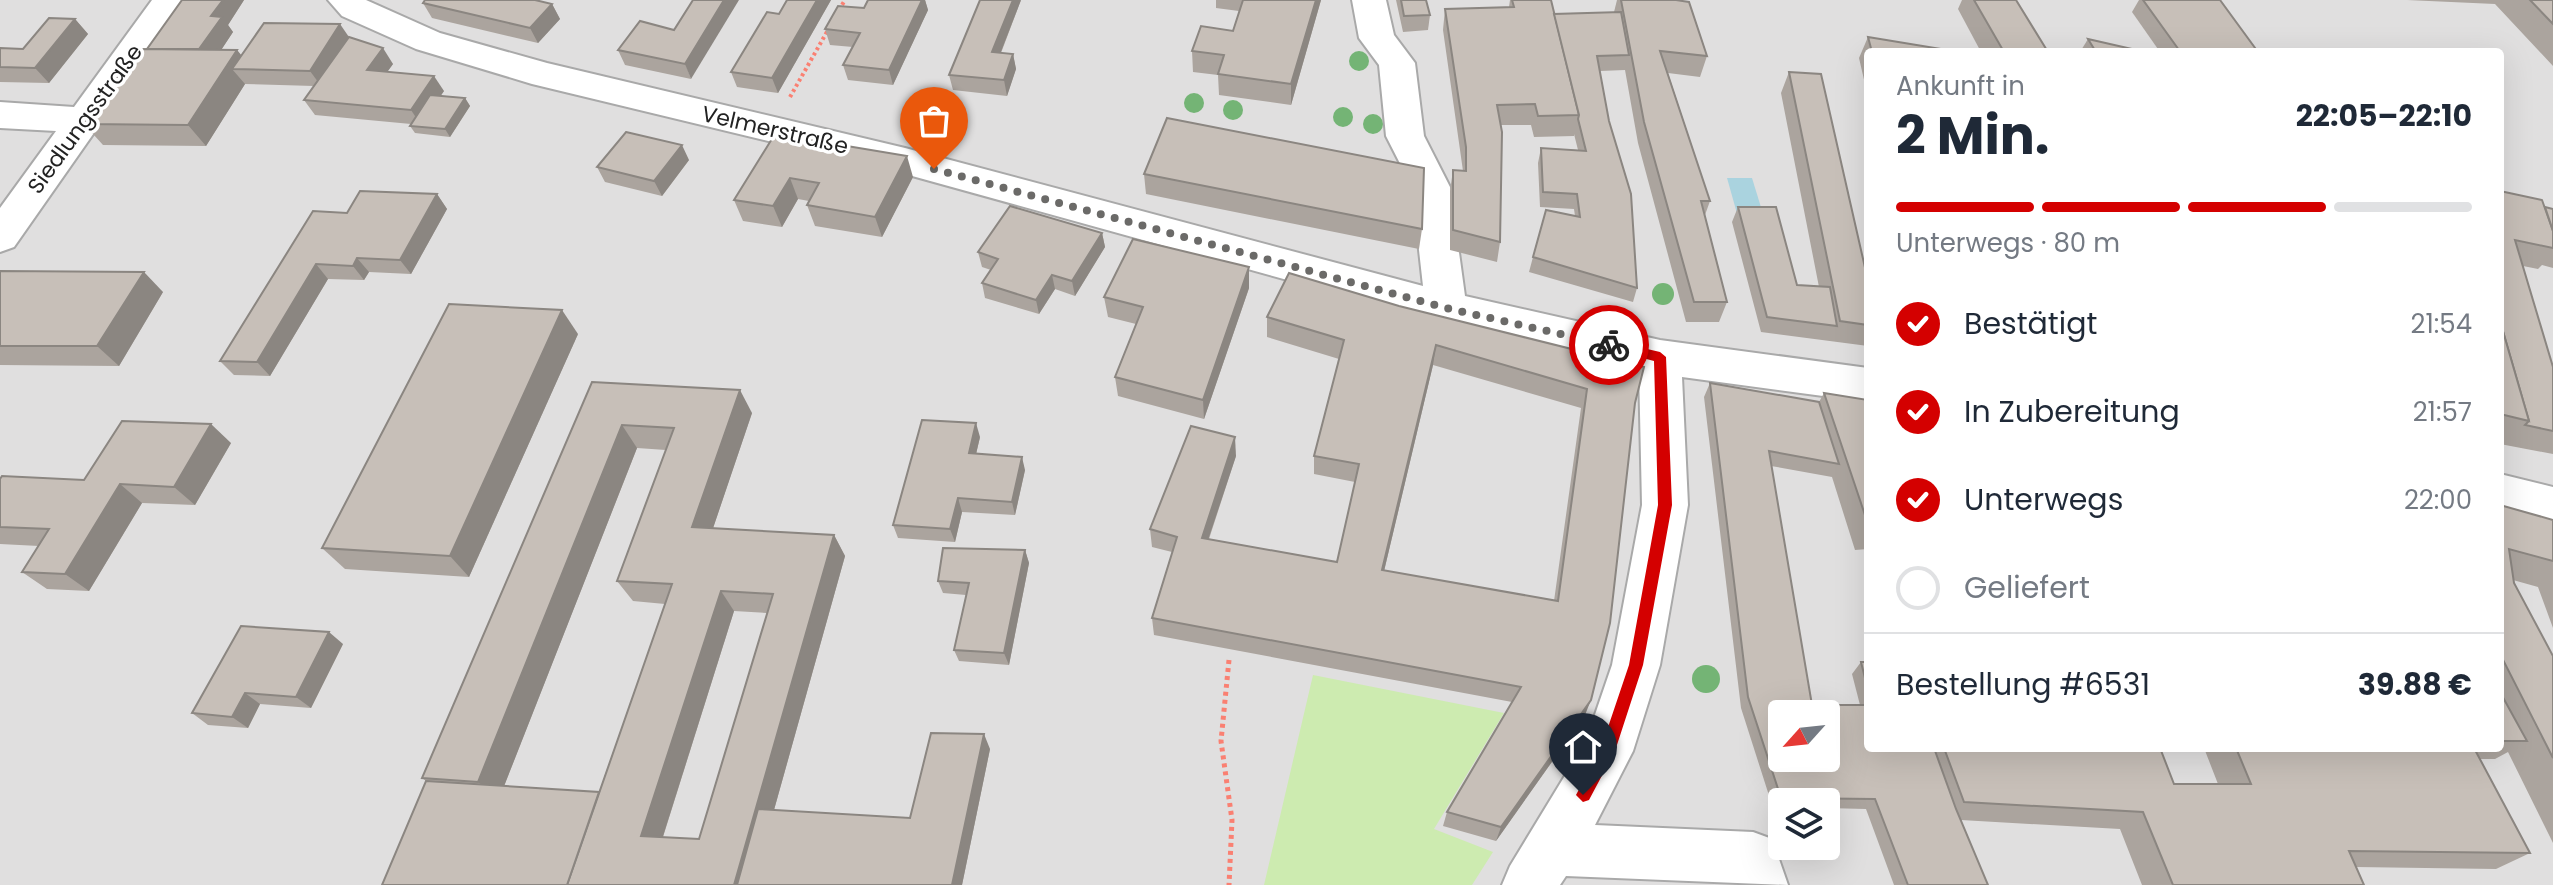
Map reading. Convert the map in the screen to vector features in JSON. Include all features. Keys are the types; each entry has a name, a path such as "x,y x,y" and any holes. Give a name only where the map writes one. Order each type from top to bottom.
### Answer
{"street":[{"name":"Siedlungsstraße","path":"0,237 170,0"},
{"name":"Velmerstraße","path":"345,0 354,8 428,41 545,75 905,161 1446,308 1660,357 1864,384"},
{"path":"1369,0 1377,38 1397,63 1405,136 1431,187 1446,308"},
{"path":"0,115 85,120"},
{"path":"1540,867 1608,751 1636,665 1665,505 1660,357"},
{"path":"2504,494 2553,506"},
{"path":"1540,867 1753,858 1761,885"}],"path":[{"path":"838,13 845,0"},
{"path":"771,129 831,26"},
{"path":"1229,660 1221,741 1232,820 1229,885"}],"shaded area":[{"path":"0,0 2553,0 2553,885 0,885"}],"green space":[{"path":"1313,675 1504,713 1434,829 1493,852 1472,885 1264,885"}],"water":[{"path":"1727,178 1752,178 1764,217 1738,217"}],"building":[{"path":"182,0 223,0 211,16 222,17 199,49 147,49"},
{"path":"425,0 535,0 552,4 530,28 423,3"},
{"path":"693,0 724,0 685,64 618,50 640,21 674,30"},
{"path":"787,0 817,0 772,78 731,72 767,12 779,14"},
{"path":"868,0 922,0 889,70 843,65 860,33 825,29 838,6 864,8"},
{"path":"980,0 1013,0 992,52 1013,54 1004,80 949,75"},
{"path":"1243,0 1316,0 1291,84 1218,74 1224,55 1192,51 1201,26 1233,31"},
{"path":"1401,0 1426,0 1430,15 1404,16"},
{"path":"1512,0 1551,0 1579,115 1538,116 1535,104 1497,105 1502,132 1500,242 1453,230 1453,170 1466,171 1466,147 1445,9 1514,7"},
{"path":"1621,0 1689,2 1707,56 1660,51 1710,201 1701,201 1727,302 1694,302 1644,122"},
{"path":"1974,0 2016,0 2046,48 2002,48"},
{"path":"2143,0 2220,0 2255,48 2178,48"},
{"path":"2530,0 2553,0 2553,24"},
{"path":"1621,12 1629,55 1597,56 1609,121 1631,194 1637,288 1533,257 1546,210 1580,217 1577,194 1543,192 1541,148 1586,151 1554,14"},
{"path":"49,18 75,19 35,68 0,67 0,48 23,49"},
{"path":"264,23 340,24 310,71 232,69"},
{"path":"349,37 383,48 367,70 434,76 411,110 304,100"},
{"path":"1868,37 1935,48 1871,48"},
{"path":"2088,39 2127,48 2094,48"},
{"path":"138,49 237,50 188,125 84,124"},
{"path":"1789,72 1821,74 1864,263 1864,324 1840,321"},
{"path":"430,95 465,98 445,129 410,126"},
{"path":"1167,118 1424,168 1422,229 1144,174"},
{"path":"626,132 682,145 654,181 597,167"},
{"path":"775,134 907,156 875,217 807,205 819,183 790,178 773,206 734,200"},
{"path":"360,191 437,194 400,260 357,258 353,266 316,264 257,362 220,361 313,211 347,213"},
{"path":"2504,192 2542,200 2553,231 2553,248 2515,240 2553,367 2553,431 2525,425 2529,421 2504,335"},
{"path":"1010,206 1102,233 1072,281 1052,275 1036,300 982,283 998,259 978,252"},
{"path":"1738,207 1776,207 1797,285 1830,287 1837,326 1767,317"},
{"path":"2545,207 2553,209 2553,231"},
{"path":"1133,239 1249,267 1203,400 1115,377 1143,307 1104,297"},
{"path":"0,271 144,272 97,346 0,346"},
{"path":"1289,273 1399,306 1644,367 1635,403 1610,623 1591,700 1501,827 1447,812 1521,687 1152,618 1177,537 1150,529 1191,426 1235,437 1202,538 1337,562 1359,464 1314,456 1344,340 1267,317","holes":["1436,345 1587,389 1558,601 1382,570"]},
{"path":"449,304 562,310 450,556 322,548"},
{"path":"2504,335 2529,421 2504,415"},
{"path":"592,382 740,390 692,527 834,535 734,885 567,885 672,584 617,581 674,428 622,425 478,782 422,778","holes":["721,591 773,594 699,839 641,836"]},
{"path":"1710,383 1819,402 1839,464 1769,451 1811,700 1768,700 1768,758 1748,697"},
{"path":"1824,393 1864,399 1864,512"},
{"path":"922,420 976,423 969,453 1022,457 1012,502 958,498 950,529 893,525"},
{"path":"122,421 211,424 174,487 120,484 65,574 22,572 49,529 0,527 0,479 2,476 84,480"},
{"path":"2504,506 2553,520 2553,561 2509,549 2514,583 2553,656 2553,758 2504,662"},
{"path":"943,548 1025,550 1004,653 954,650 969,583 938,581"},
{"path":"241,626 329,632 296,697 245,693 232,717 192,713"},
{"path":"2504,699 2527,741 2504,741"},
{"path":"1840,705 1864,705 1864,752 1935,752 1988,885 1908,885 1875,799 1840,799 1840,788 1778,788 1773,772 1840,772"},
{"path":"931,733 984,734 952,885 737,885 758,809 910,818"},
{"path":"1945,752 2162,752 2174,784 2251,784 2238,752 2476,752 2530,853 2349,851 2364,885 2173,885 2143,812 1964,802"},
{"path":"426,781 599,792 567,885 382,885"}],"way so far":[{"path":"934,169 1446,308 1609,345"}],"route":[{"path":"1583,795 1608,751 1636,665 1665,505 1660,357 1609,345"}]}
